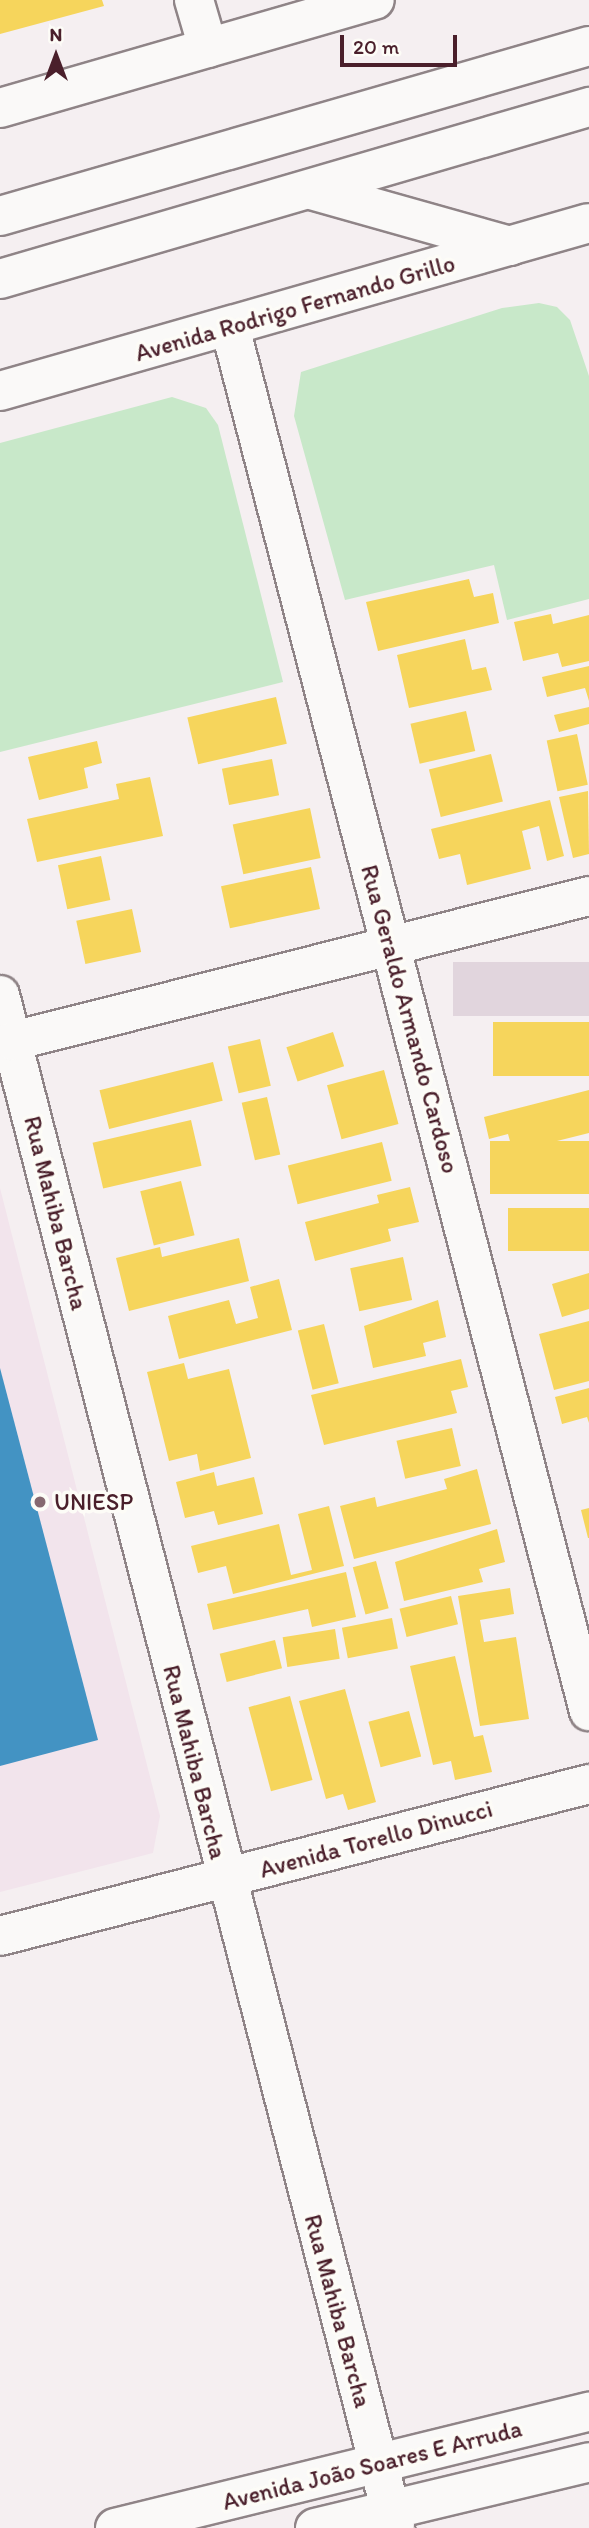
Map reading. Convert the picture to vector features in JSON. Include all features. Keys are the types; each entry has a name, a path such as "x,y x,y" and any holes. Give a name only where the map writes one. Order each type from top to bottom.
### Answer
{"street":[{"path":"194,0 208,48"},
{"path":"0,108 375,0"},
{"path":"0,216 589,46"},
{"path":"0,279 589,107"},
{"path":"309,190 509,246"},
{"name":"Avenida Rodrigo Fernando Grillo","path":"0,391 589,223"},
{"name":"Rua Geraldo Armando Cardoso","path":"230,327 589,1711"},
{"path":"13,1041 589,896"},
{"name":"Rua Mahiba Barcha","path":"0,995 225,1879 392,2518"},
{"name":"Avenida Torello Dinucci","path":"0,1936 589,1784"},
{"name":"Avenida João Soares E Arruda","path":"115,2528 589,2412"},
{"name":"Avenida João Soares E Arruda","path":"315,2528 392,2518 589,2462"},
{"path":"284,2486 295,2528"}],"shaded area":[{"name":"UNIESP","path":"0,1188 160,1816 153,1853 0,1892"}],"green space":[{"path":"539,303 557,307 570,320 589,376 589,599 507,620 494,565 345,600 294,416 301,372 502,308"},
{"path":"172,397 206,408 218,425 283,682 0,752 0,443"}],"building: Homes":[{"path":"0,0 102,0 104,6 0,34"},
{"path":"469,579 474,597 493,593 499,623 378,651 366,602"},
{"path":"551,614 553,624 589,615 589,661 562,667 558,653 523,661 514,622"},
{"path":"465,639 472,670 486,667 492,690 409,708 397,655"},
{"path":"589,666 589,701 585,688 547,697 542,677"},
{"path":"276,697 287,744 198,764 187,717"},
{"path":"589,707 589,724 559,732 554,715"},
{"path":"466,711 475,751 420,764 410,724"},
{"path":"577,734 588,785 557,791 547,740"},
{"path":"97,741 102,763 84,768 88,788 39,800 28,757"},
{"path":"491,754 503,802 441,817 429,769"},
{"path":"272,759 279,795 229,805 222,769"},
{"path":"150,777 163,836 37,862 27,819 119,799 116,784"},
{"path":"588,791 589,854 573,858 559,797"},
{"path":"550,800 564,856 547,861 539,826 522,831 531,869 467,885 460,854 439,859 431,829"},
{"path":"310,808 321,858 243,874 233,824"},
{"path":"101,856 110,900 67,909 58,865"},
{"path":"311,867 320,909 230,928 221,886"},
{"path":"132,909 141,952 85,964 76,921"},
{"path":"493,1022 589,1022 589,1076 493,1076"},
{"path":"333,1032 344,1066 298,1081 286,1047"},
{"path":"260,1039 271,1086 239,1093 228,1046"},
{"path":"213,1062 223,1101 109,1129 99,1090"},
{"path":"384,1070 398,1124 342,1139 327,1085"},
{"path":"589,1090 589,1133 513,1152 508,1134 489,1139 484,1117"},
{"path":"267,1097 280,1154 255,1160 242,1103"},
{"path":"191,1120 202,1166 103,1189 93,1143"},
{"path":"490,1141 589,1141 589,1194 490,1194"},
{"path":"382,1142 392,1181 298,1204 288,1165"},
{"path":"181,1181 195,1235 154,1245 140,1191"},
{"path":"410,1187 419,1222 388,1229 391,1241 315,1261 305,1222 379,1203 377,1195"},
{"path":"508,1208 589,1208 589,1251 508,1251"},
{"path":"239,1238 249,1281 129,1311 116,1258 160,1247 162,1257"},
{"path":"403,1257 412,1300 359,1311 350,1268"},
{"path":"589,1273 589,1309 562,1317 552,1284"},
{"path":"279,1279 292,1330 179,1359 168,1316 229,1300 236,1324 258,1318 250,1287"},
{"path":"438,1300 446,1337 423,1343 426,1356 373,1368 364,1326"},
{"path":"589,1321 589,1381 554,1390 539,1334"},
{"path":"324,1324 339,1383 313,1390 298,1331"},
{"path":"461,1359 468,1387 451,1391 457,1413 324,1445 311,1395"},
{"path":"184,1363 188,1379 229,1369 251,1458 200,1471 197,1454 169,1461 147,1372"},
{"path":"589,1388 589,1423 587,1417 562,1424 555,1397"},
{"path":"452,1428 461,1466 405,1479 396,1441"},
{"path":"477,1469 491,1524 354,1559 340,1506 375,1497 377,1507 447,1489 444,1479"},
{"path":"214,1472 217,1486 254,1477 263,1514 218,1525 214,1511 185,1518 176,1482"},
{"path":"329,1506 344,1566 233,1594 226,1566 198,1573 191,1546 279,1524 291,1575 312,1570 298,1514"},
{"path":"589,1508 589,1538 588,1538 581,1510"},
{"path":"497,1529 505,1562 479,1569 483,1582 404,1601 395,1562"},
{"path":"376,1561 389,1608 365,1615 353,1567"},
{"path":"346,1572 356,1617 312,1627 308,1609 213,1630 207,1604"},
{"path":"510,1588 514,1614 480,1620 484,1642 516,1637 529,1719 480,1726 458,1596"},
{"path":"451,1596 458,1624 407,1637 400,1609"},
{"path":"392,1618 398,1648 348,1658 342,1628"},
{"path":"335,1629 340,1659 287,1667 283,1637"},
{"path":"275,1640 282,1668 227,1682 220,1654"},
{"path":"455,1656 474,1737 483,1735 492,1772 455,1780 451,1761 433,1765 410,1666"},
{"path":"345,1689 376,1802 348,1810 343,1794 326,1799 299,1701"},
{"path":"290,1696 313,1780 271,1791 248,1707"},
{"path":"409,1711 421,1756 381,1767 368,1722"}],"building: Schools":[{"path":"0,1368 98,1740 0,1766"}],"building: Other":[{"path":"453,962 589,962 589,1016 453,1016"}],"place":[{"name":"UNIESP","path":"40,1502"}]}
